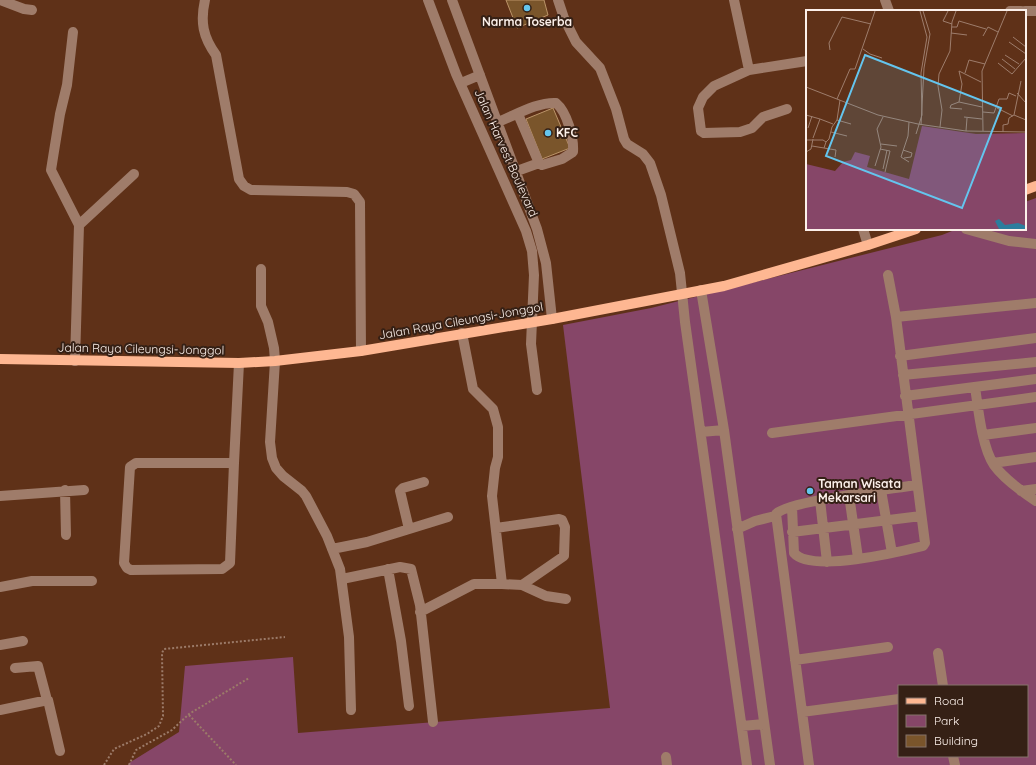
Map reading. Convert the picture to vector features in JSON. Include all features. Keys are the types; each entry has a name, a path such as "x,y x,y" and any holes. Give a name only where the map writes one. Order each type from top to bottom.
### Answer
{"main road":[{"path":"1026,190 1036,186"},
{"name":"Jalan Raya Cileungsi-Jonggol","path":"0,359 239,363 275,361 361,351 532,322 724,286 868,245 913,230"}],"street":[{"path":"0,0 24,9 32,10"},
{"path":"205,0 202,15 203,30 216,55 239,178 244,186 251,190 347,192 354,194 360,202 361,351"},
{"name":"Jalan Harvest Boulevard","path":"428,0 461,83 526,231 532,252 534,275 531,344 537,390"},
{"name":"Jalan Harvest Boulevard","path":"452,0 517,171 537,229 546,263 552,318"},
{"path":"558,0 564,18 576,42 600,68 616,109 624,139 627,144 643,154 650,163 669,225 684,294 685,322 747,765"},
{"path":"734,0 749,70"},
{"path":"885,0 889,10"},
{"path":"1009,0 1010,10"},
{"path":"73,32 67,86 60,114 51,170 79,225 75,361"},
{"path":"787,109 763,117 752,128 740,132 704,133 701,131 698,108 703,98 714,86 749,70 806,61"},
{"path":"461,83 480,75"},
{"path":"498,122 548,102 556,102 562,110 574,144 573,152 547,165 542,165 539,163 517,171"},
{"path":"518,114 539,163"},
{"path":"79,225 134,174"},
{"path":"863,230 868,245"},
{"path":"970,230 1009,241 1036,244"},
{"path":"261,269 261,306 268,322 275,361 270,442 272,458 276,468 283,476 302,491 319,520 340,569 349,637 351,710"},
{"path":"792,507 794,553 803,560 827,562 892,553 923,546 925,541 916,485 896,317 888,275"},
{"path":"701,290 724,430 770,765"},
{"path":"896,317 1036,303"},
{"path":"462,333 473,389 493,409 498,427 498,457 494,468 492,496 502,584"},
{"path":"900,356 1036,338"},
{"path":"903,375 1036,362"},
{"path":"234,463 136,463 132,466 130,470 124,563 127,568 131,570 222,569 228,566 230,562 239,363"},
{"path":"905,396 1036,379"},
{"path":"975,387 983,435 993,463 1021,491 1036,500"},
{"path":"772,433 1036,397"},
{"path":"983,435 1036,428"},
{"path":"701,432 724,430"},
{"path":"993,463 1036,458"},
{"path":"409,530 400,491 403,488 424,482"},
{"path":"809,765 776,512 820,500 916,485"},
{"path":"1021,491 1036,489"},
{"path":"64,490 66,535"},
{"path":"0,496 64,490 84,490"},
{"path":"881,490 885,520 892,553"},
{"path":"849,495 858,558"},
{"path":"820,500 827,562"},
{"path":"737,530 754,521 776,516"},
{"path":"792,532 921,516"},
{"path":"332,549 367,542 448,517"},
{"path":"496,528 558,519 562,520 565,524 564,556 522,585"},
{"path":"342,579 406,567 411,569 420,612 432,722"},
{"path":"388,570 401,641 409,706"},
{"path":"0,587 32,581 92,582"},
{"path":"420,612 474,584 522,585 546,596 566,599"},
{"path":"0,645 23,641"},
{"path":"795,660 888,647"},
{"path":"938,653 943,685"},
{"path":"15,668 38,666 60,751"},
{"path":"802,712 898,699"},
{"path":"0,710 47,700"},
{"path":"742,726 764,724"}],"path":[{"path":"104,765 114,749 147,734 159,726 164,716 162,653 164,649 285,637"},
{"path":"129,765 136,750 172,730 189,715 249,678"},
{"path":"189,715 236,765"}],"green space":[{"name":"Taman Wisata Mekarsari","path":"1036,198 1036,765 128,765 179,732 185,666 293,657 298,733 610,708 563,325 651,308 942,235 954,230 1026,230 1026,202"}],"building":[{"name":"Narma Toserba","path":"506,0 544,0 548,15 517,28"},
{"name":"KFC","path":"553,108 570,148 542,159 526,119"}],"place":[{"name":"Narma Toserba","path":"527,8"},
{"name":"KFC","path":"548,133"},
{"name":"Taman Wisata Mekarsari","path":"810,491"}]}
